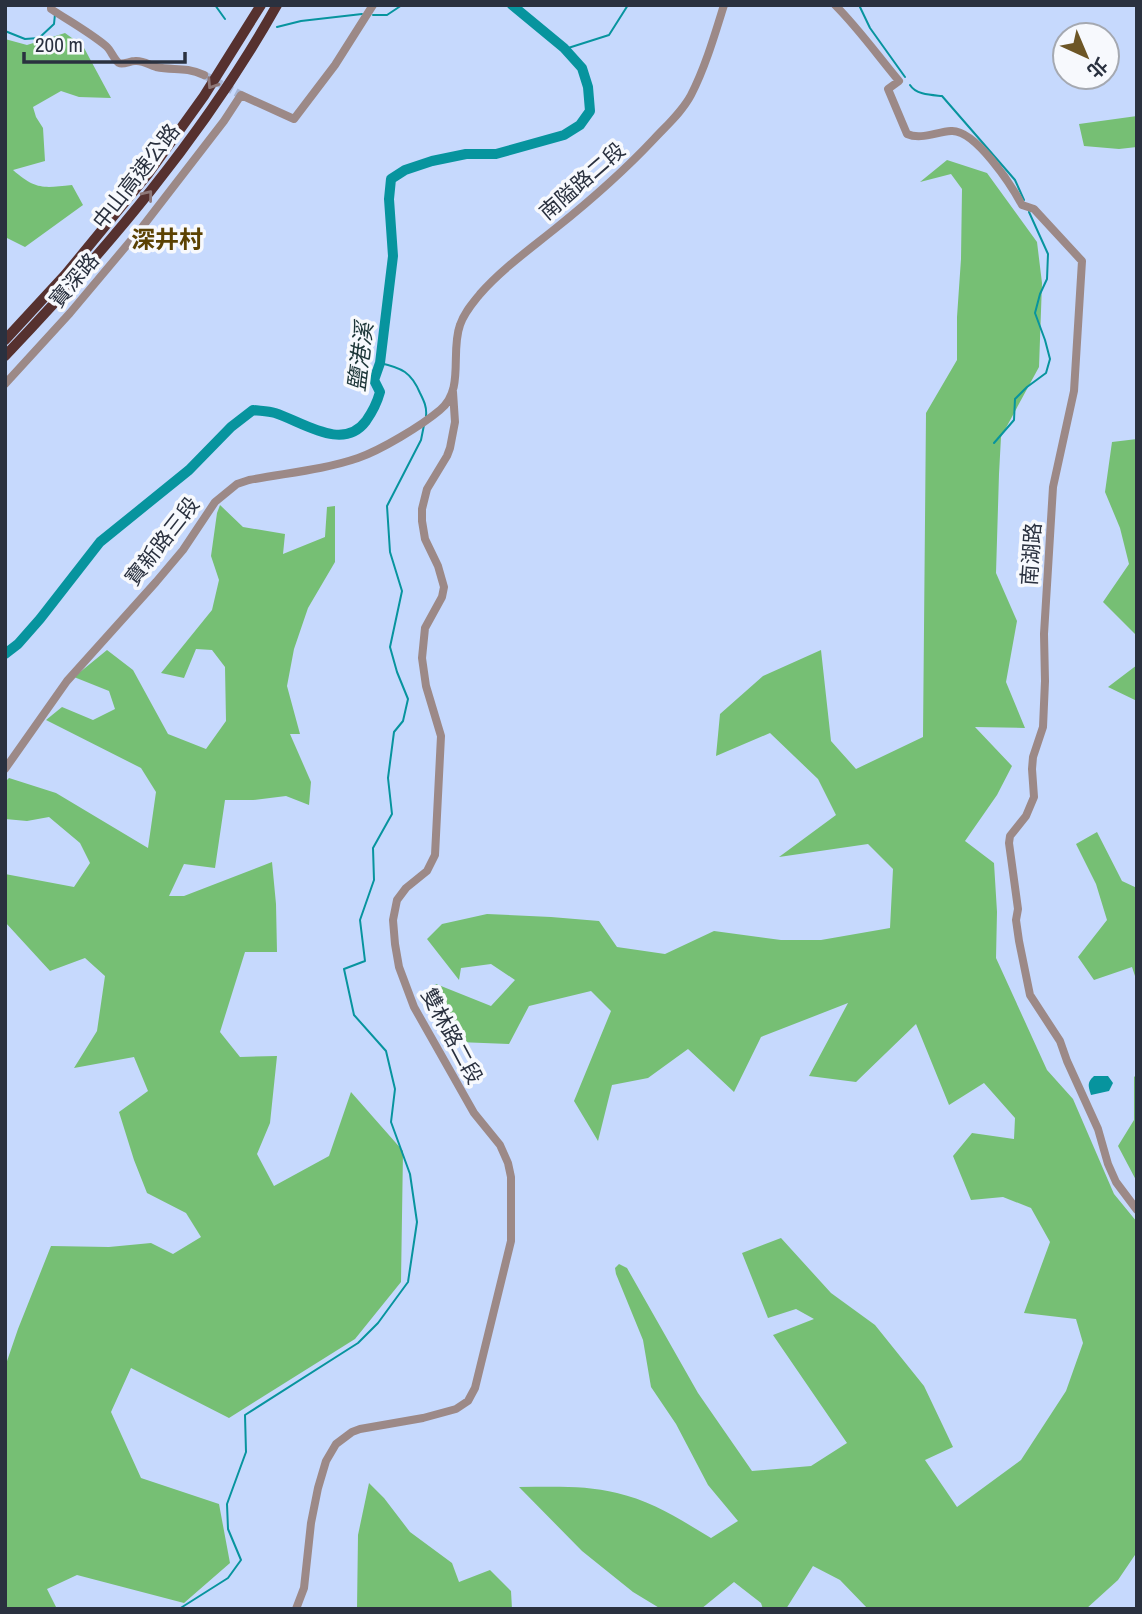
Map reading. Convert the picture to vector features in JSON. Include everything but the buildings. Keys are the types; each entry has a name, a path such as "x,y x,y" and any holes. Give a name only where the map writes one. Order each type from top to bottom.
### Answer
{"highway":[{"name":"中山高速公路","path":"5,340 65,275 166,150 204,96 261,5"},
{"name":"中山高速公路","path":"5,356 71,287 176,159 221,96 276,5"}],"street":[{"name":"寶深路","path":"5,384 70,313 135,234 241,95 294,119 335,65 373,5"},
{"name":"南隘路二段","path":"453,392 456,339 466,313 482,292 504,271 625,170 678,113 690,97 699,77 724,5"},
{"name":"南湖路","path":"835,5 899,82 888,89 907,134 914,137 958,131 969,138 1013,187 1022,205 1034,209 1082,261 1074,391 1053,487 1044,634 1043,727 1033,757 1034,797 1026,816 1010,836 1009,843 1018,912 1016,920 1030,995 1060,1041 1098,1129 1116,1182 1137,1210"},
{"path":"54,10 109,48 119,63 136,60 153,66 188,69 204,75"},
{"name":"寶新路三段","path":"5,769 67,681 176,558 222,495 237,484 249,480 335,464 372,452 443,408 453,392"},
{"name":"雙林路二段","path":"296,1609 304,1588 311,1523 326,1461 336,1444 352,1432 423,1419 456,1409 468,1401 475,1388 511,1241 511,1177 506,1157 500,1145 474,1113 414,1007 401,971 393,920 397,900 406,888 427,872 435,855 441,737 426,686 422,658 425,628 442,597 444,587 423,532 422,509 427,489 450,448 455,422 453,392"}],"shaded area":[{"path":"65,33 83,46 111,98 79,97 61,91 33,107 43,128 45,161 13,170 40,186 72,185 83,205 25,247 5,237 5,39 27,45"},
{"path":"1137,116 1137,147 1119,149 1084,146 1079,124"},
{"path":"947,160 987,173 1037,242 1042,283 1039,367 1001,437 996,573 1017,621 1006,682 1025,728 975,727 1012,766 997,795 965,841 994,863 996,958 1047,1070 1073,1099 1114,1194 1137,1222 1137,1552 1118,1580 1086,1609 868,1609 840,1580 813,1566 786,1609 763,1609 761,1603 734,1582 701,1609 661,1609 633,1592 582,1551 519,1487 581,1488 630,1496 654,1506 711,1538 738,1521 708,1485 676,1424 651,1387 643,1340 616,1274 615,1268 619,1264 627,1268 698,1393 752,1471 811,1466 847,1443 773,1335 814,1319 796,1309 768,1318 742,1253 781,1238 831,1293 875,1325 924,1386 953,1447 925,1460 957,1507 1021,1460 1066,1391 1083,1343 1076,1319 1024,1313 1050,1242 1031,1208 1003,1197 971,1200 953,1156 972,1133 1014,1139 1015,1118 984,1083 949,1105 916,1024 856,1082 809,1076 848,1003 761,1037 734,1092 688,1049 648,1078 612,1085 598,1141 574,1101 611,1011 591,991 529,1006 509,1044 458,1042 427,1001 436,984 491,1006 515,980 491,964 461,968 459,980 427,939 442,924 487,914 599,921 617,947 665,954 714,931 781,940 821,940 890,928 893,869 868,844 779,857 836,815 818,779 770,733 716,756 720,714 763,676 821,650 831,741 856,769 923,737 926,413 957,360 962,189 951,174 920,182"},
{"path":"1137,439 1137,636 1103,602 1129,564 1120,528 1105,492 1112,442"},
{"path":"220,505 243,527 285,534 283,554 325,537 327,507 335,506 335,562 308,608 294,649 287,686 300,734 290,734 311,782 309,805 286,796 225,800 215,868 184,864 169,896 184,896 272,862 277,952 245,952 220,1032 240,1057 277,1056 270,1123 257,1154 274,1186 329,1156 351,1092 403,1151 401,1282 355,1339 229,1418 131,1368 111,1412 141,1478 219,1504 230,1563 184,1603 77,1575 47,1589 57,1609 5,1609 5,1367 51,1246 109,1247 151,1243 173,1254 201,1237 186,1213 147,1193 134,1160 119,1112 148,1091 134,1057 74,1068 97,1031 105,976 85,958 50,971 5,922 5,874 74,887 90,863 80,843 49,817 27,821 5,819 5,782 9,778 56,793 148,848 156,792 141,768 46,720 62,707 93,720 115,709 109,691 74,677 107,650 133,670 168,734 206,749 226,721 225,667 212,650 196,649 184,678 161,673 212,610 219,580 211,556"},
{"path":"1137,665 1137,701 1108,687"},
{"path":"1097,832 1122,881 1137,888 1137,982 1132,967 1094,980 1078,957 1107,920 1096,884 1076,844"},
{"path":"1137,1074 1137,1182 1118,1146 1134,1120 1134,1077"},
{"path":"1094,1076 1108,1076 1113,1083 1109,1091 1091,1095 1089,1084"},
{"path":"369,1483 410,1532 452,1563 459,1582 490,1570 511,1591 512,1609 357,1609 358,1535"}],"waterway":[{"path":"215,5 225,19"},
{"path":"373,15 387,15 402,5"},
{"name":"鹽港溪","path":"5,654 18,644 40,619 100,542 189,470 231,427 253,410 275,413 310,428 334,434 357,430 366,421 380,392 374,380 380,363 393,256 389,199 391,179 405,170 432,161 466,154 496,154 564,135 580,125 590,111 588,87 582,68 564,48 512,5"},
{"path":"565,49 609,35 628,5"},
{"path":"859,5 870,28 905,77"},
{"path":"5,31 25,39 39,38 54,24 55,14"},
{"path":"277,27 301,21 362,14"},
{"path":"910,85 920,93 942,96 1015,180 1024,200"},
{"path":"994,443 1014,420 1015,399 1046,373 1050,359 1035,313 1047,279 1048,254 1029,212"},
{"path":"380,363 400,369 409,376 424,401 426,416"},
{"path":"179,1609 228,1578 241,1560 228,1529 227,1504 246,1452 245,1415 358,1343 378,1323 408,1282 417,1222 410,1174 391,1122 395,1089 386,1051 354,1015 344,969 365,961 360,920 374,880 373,848 392,814 388,778 394,732 403,721 408,699 390,647 402,591 390,552 387,506 421,440 424,425"}],"tunnel":[{"path":"204,75 241,95"}],"district":[{"name":"深井村","path":"167,239"}]}
